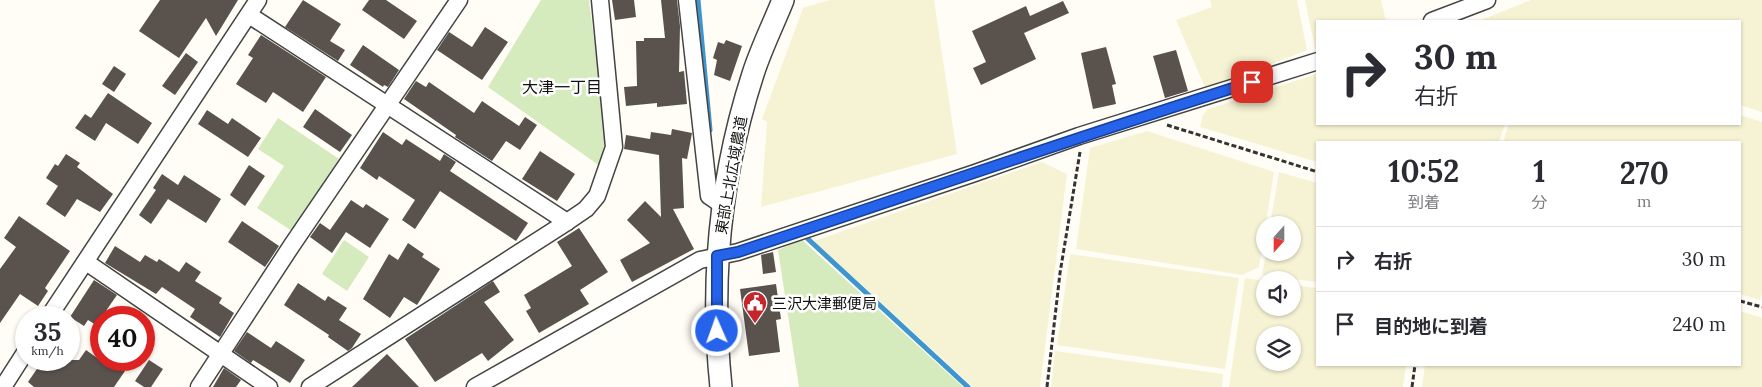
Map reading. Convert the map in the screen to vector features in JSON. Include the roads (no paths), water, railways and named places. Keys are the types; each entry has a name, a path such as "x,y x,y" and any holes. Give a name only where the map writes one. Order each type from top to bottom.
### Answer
{"street":[{"path":"56,306 258,0"},
{"path":"199,387 292,244 459,0"},
{"path":"310,387 567,222 586,209 597,196 614,147 600,0"},
{"path":"687,0 709,196 722,206"},
{"name":"東部上北広域農道","path":"721,387 716,315 717,256 722,206 731,156 745,99 783,0"},
{"path":"1435,20 1487,0"},
{"path":"249,15 567,222"},
{"path":"475,387 700,260 738,252 975,173 1079,136 1316,62"},
{"path":"86,262 269,387"},
{"path":"4,387 15,369"}],"waterway":[{"path":"698,0 710,130"},
{"path":"808,239 968,387"}],"place":[{"name":"三沢大津郵便局","path":"755,324"}],"district":[{"name":"大津一丁目","path":"562,87"}]}
